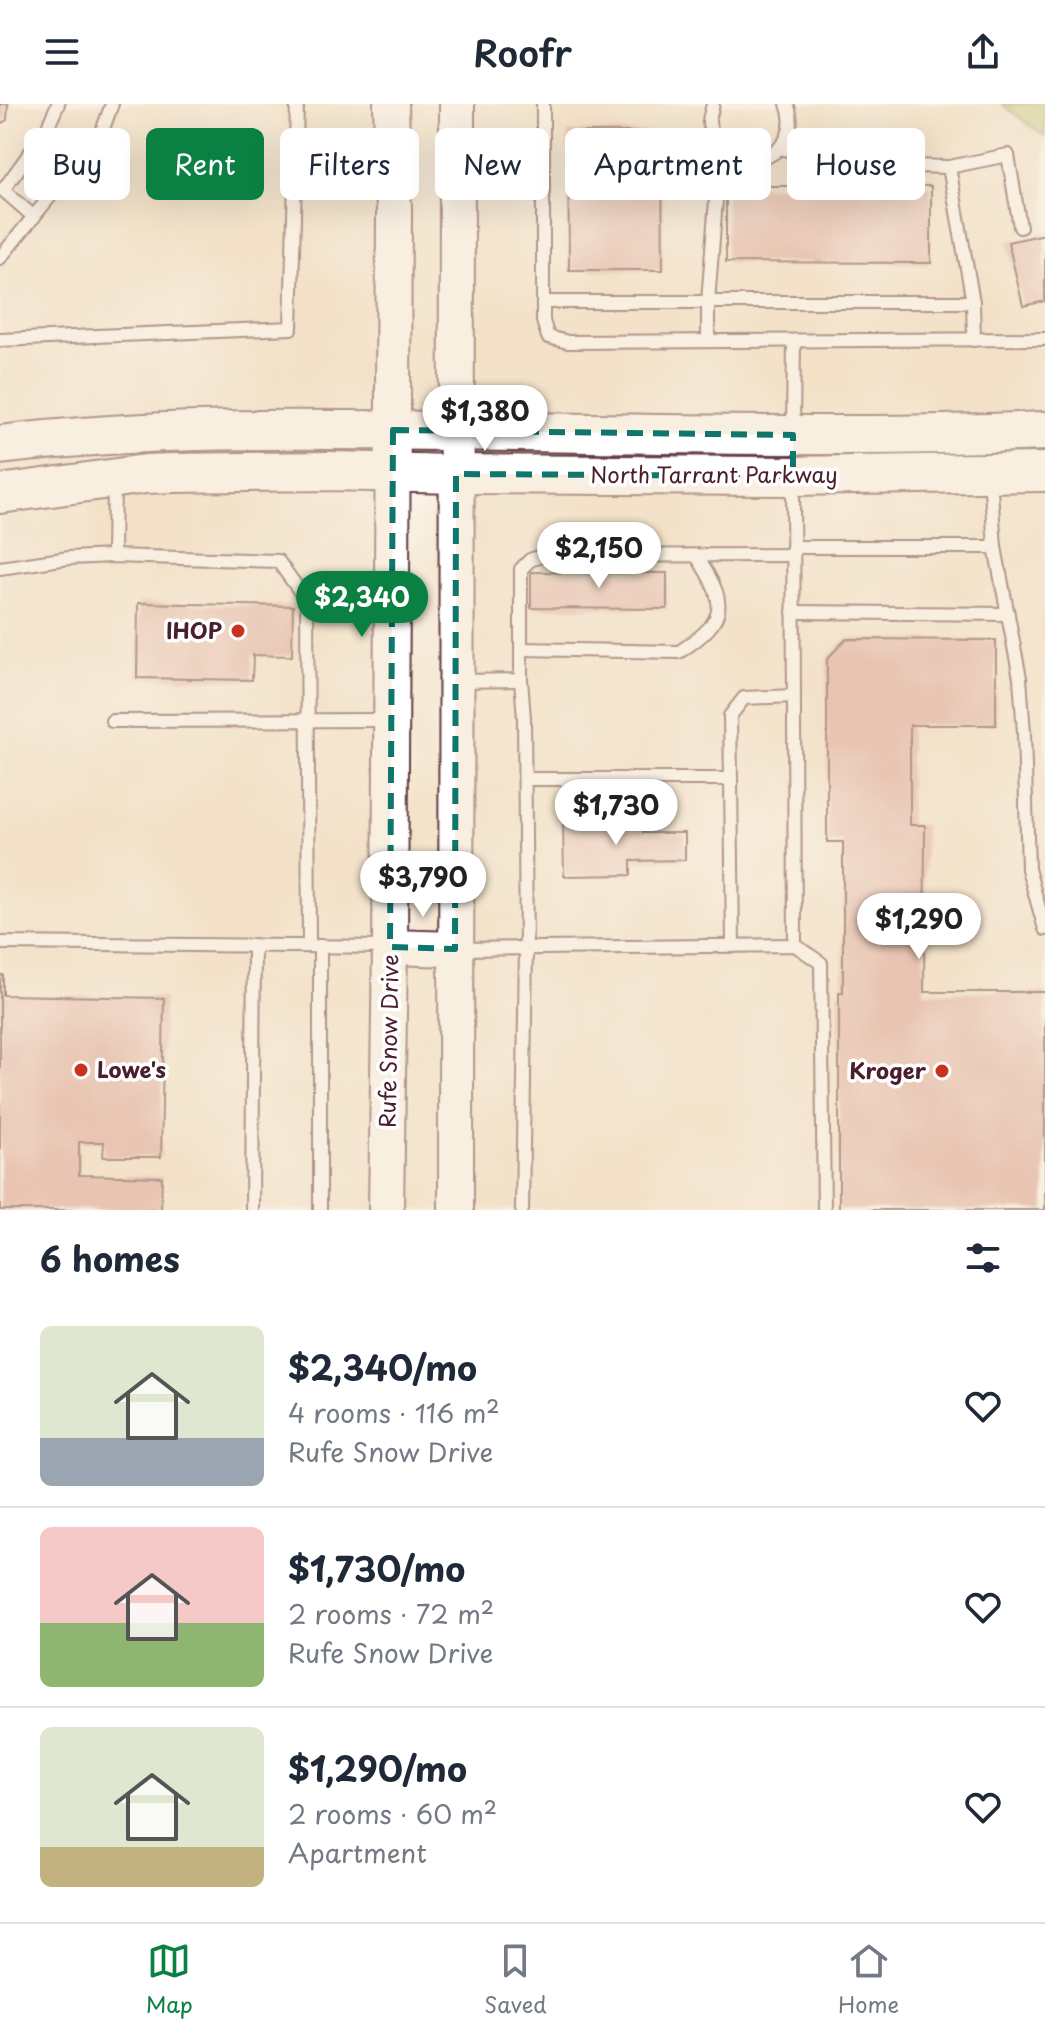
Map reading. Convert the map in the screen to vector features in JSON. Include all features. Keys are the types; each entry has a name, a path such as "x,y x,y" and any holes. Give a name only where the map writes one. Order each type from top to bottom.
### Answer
{"main road":[{"name":"Rufe Snow Drive","path":"386,1210 394,213 391,104"},
{"path":"456,1210 457,104"},
{"name":"North Tarrant Parkway","path":"0,445 152,432 393,430 793,435 1045,431"},
{"path":"793,435 793,476"},
{"name":"North Tarrant Parkway","path":"0,494 173,473 793,476 1045,472"},
{"path":"390,947 455,949"}],"lane":[{"path":"34,217 2,192 46,131 58,104"},
{"path":"0,258 101,134 112,104"},
{"path":"0,340 291,328 297,104"},
{"path":"543,104 543,321 548,337 568,342 1045,339"},
{"path":"710,128 713,104"},
{"path":"771,154 781,148 790,132 791,114 787,104"},
{"path":"781,148 833,164 949,167 1008,155 1020,227"},
{"path":"949,167 973,302 974,340"},
{"path":"708,341 716,200"},
{"path":"543,302 973,302"},
{"path":"793,435 794,341"},
{"path":"990,474 995,547 1020,678 1028,869 1045,929"},
{"path":"793,476 795,945"},
{"path":"113,556 114,478"},
{"path":"522,1210 526,948 521,569 530,560 541,556 995,547"},
{"path":"521,649 679,652 700,638 717,619 720,599 712,579 696,555"},
{"path":"0,568 69,558 113,556 278,561 307,601 320,1210"},
{"path":"793,612 1008,614"},
{"path":"456,681 521,680"},
{"path":"733,946 730,716 744,698 794,696"},
{"path":"112,721 391,720"},
{"path":"525,779 731,779"},
{"path":"0,943 390,947"},
{"path":"252,1210 254,945"},
{"path":"455,949 795,945 821,963 824,1210"}],"highlighted area":[{"path":"393,430 793,435 793,476 456,474 455,949 390,947"}],"green space":[{"path":"1002,104 1045,104 1045,137"}],"building":[{"path":"0,104 8,104 7,120 0,124"},
{"path":"771,186 787,186 787,200 925,200 925,186 931,186 931,263 726,262 726,200 771,200"},
{"path":"568,200 662,200 663,270 569,270"},
{"path":"1045,234 1045,301 1023,306 1008,242"},
{"path":"531,572 667,573 667,609 531,608"},
{"path":"138,603 293,606 292,656 253,655 252,680 137,678"},
{"path":"846,639 996,640 996,725 910,725 910,825 925,825 924,992 1045,992 1045,1210 839,1210 843,842 827,842 827,659"},
{"path":"605,817 643,817 643,833 685,833 685,860 631,861 631,875 564,876 563,823 605,823"},
{"name":"Lowe's","path":"0,975 3,975 3,995 164,998 161,1157 103,1157 104,1142 79,1142 79,1175 162,1177 161,1210 0,1210"}],"place":[{"name":"IHOP","path":"238,631"},
{"name":"Lowe's","path":"81,1070"},
{"name":"Kroger","path":"942,1071"}]}
